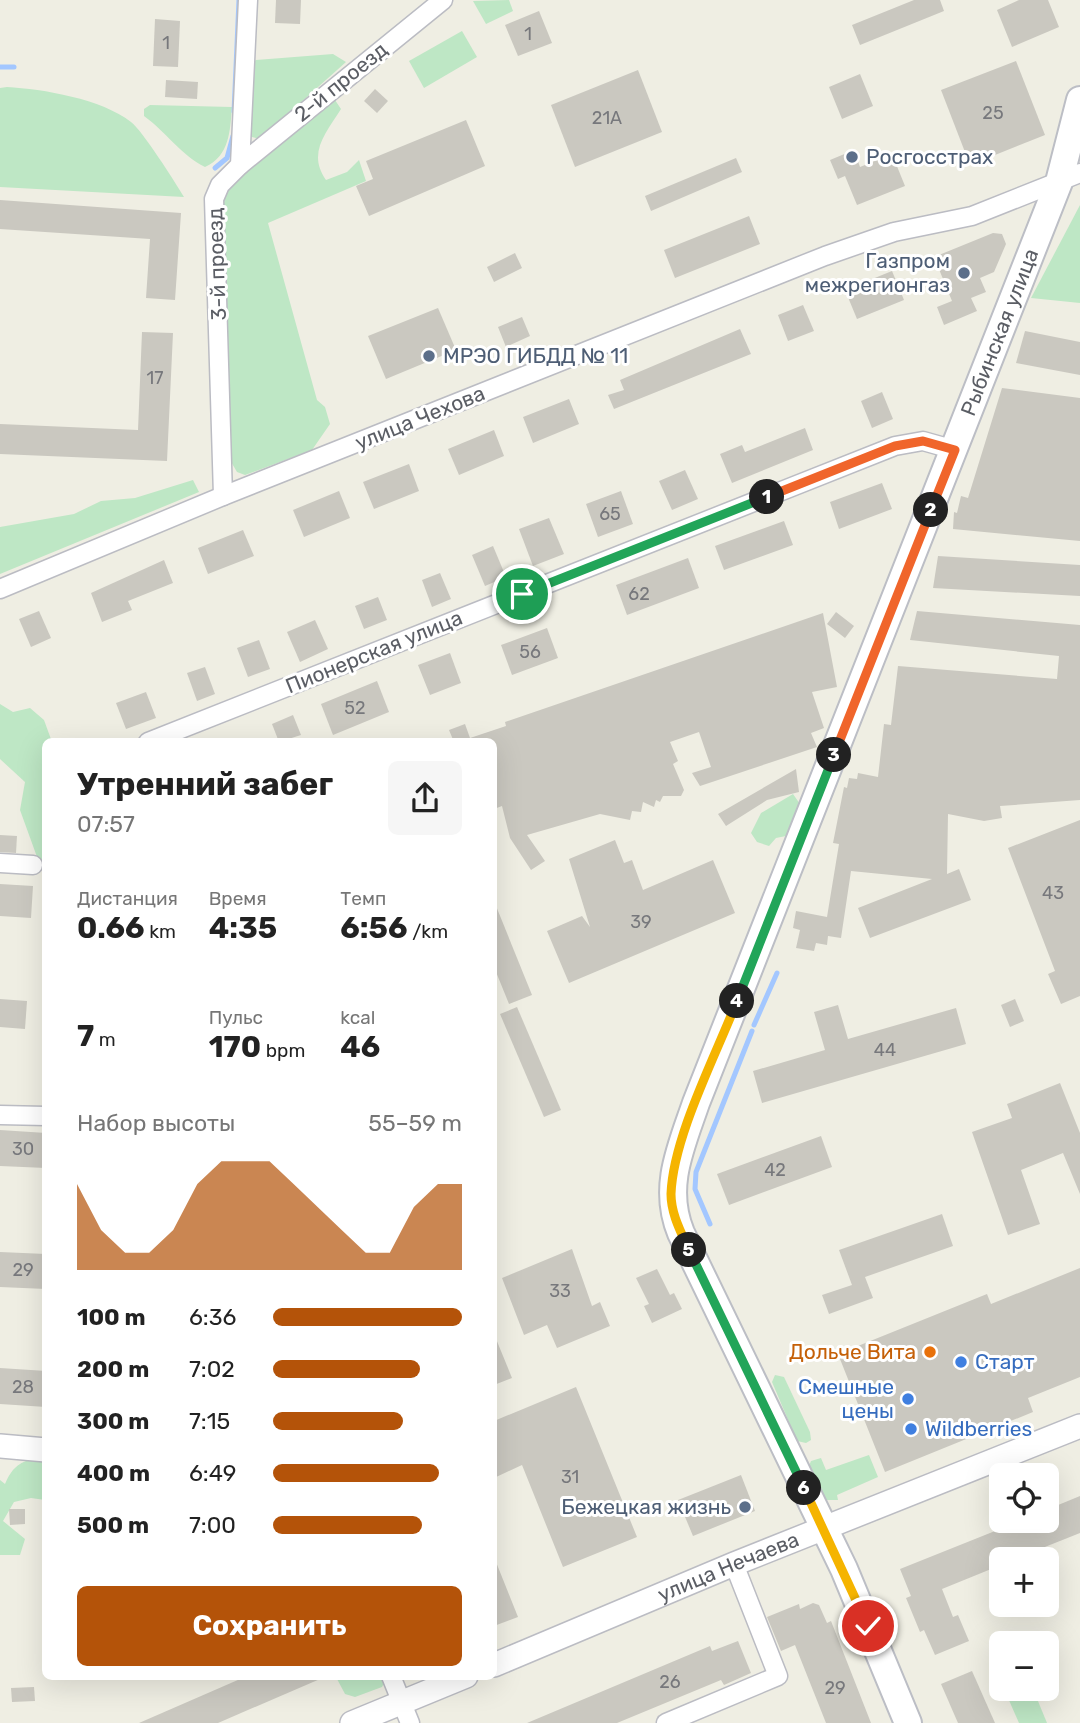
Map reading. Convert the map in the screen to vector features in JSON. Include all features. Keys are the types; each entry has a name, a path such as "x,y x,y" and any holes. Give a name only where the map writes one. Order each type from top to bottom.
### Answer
{"main road":[{"name":"Рыбинская улица","path":"908,1723 823,1527 681,1233 671,1196 673,1174 696,1103 955,450 1069,177 1080,100"}],"street":[{"path":"240,165 248,0"},
{"name":"2-й проезд","path":"240,165 443,0"},
{"name":"3-й проезд","path":"223,496 214,199 220,185 240,165"},
{"name":"улица Чехова","path":"0,589 223,496 825,256 894,232 972,216 1069,177"},
{"name":"Пионерская улица","path":"158,738 895,446 923,441 955,450"},
{"path":"0,863 33,865"},
{"path":"0,1115 42,1116"},
{"name":"улица Нечаева","path":"497,1664 823,1527 1080,1426"},
{"path":"0,1446 42,1450"},
{"path":"666,1723 778,1676 734,1564"},
{"path":"393,1680 407,1713"},
{"path":"352,1723 407,1713 460,1680"}],"green space":[{"path":"509,0 513,11 486,24 473,1"},
{"path":"462,31 477,57 424,88 409,61"},
{"path":"333,54 346,62 260,139 248,136 250,64 256,60"},
{"path":"0,88 89,101 119,114 143,135 184,197 0,187"},
{"path":"335,100 341,109 318,152 321,170 326,180 347,172 359,160 366,181 268,223 317,400 325,407 330,424 312,450 245,475 237,472 230,460 223,202 240,173 255,159"},
{"path":"150,105 232,107 224,149 205,167 144,116 144,109"},
{"path":"1080,205 1080,303 1031,298"},
{"path":"193,480 199,492 0,574 0,527 74,514 101,501 135,498"},
{"path":"0,704 13,712 30,708 44,720 51,738 42,738 42,871 20,810 25,782 0,759"},
{"path":"793,794 800,804 786,836 776,838 769,846 757,842 751,833 761,813"},
{"path":"775,1375 784,1377 810,1432 811,1440 806,1443 797,1441 772,1382"},
{"path":"869,1455 878,1477 837,1495 838,1500 826,1500 809,1466 811,1461 821,1458 826,1470"},
{"path":"34,1458 42,1462 42,1500 31,1498 14,1502 3,1521 25,1539 20,1555 0,1555 0,1480 5,1484 16,1467"},
{"path":"338,1680 385,1680 382,1687 355,1697 345,1694"},
{"path":"1009,1701 1038,1701 1047,1723 1019,1723"}],"building":[{"path":"276,0 301,0 300,24 275,23"},
{"path":"914,0 940,0 944,11 860,45 852,25"},
{"path":"1019,0 1048,0 1059,27 1012,47 997,10"},
{"path":"539,11 552,43 518,56 505,25"},
{"path":"155,19 180,21 178,67 153,66"},
{"path":"1016,61 1045,135 970,165 941,90"},
{"path":"638,70 662,132 575,167 551,105"},
{"path":"860,74 873,106 842,119 829,87"},
{"path":"166,80 198,82 197,99 165,97"},
{"path":"375,89 388,101 377,113 364,101"},
{"path":"466,120 485,166 369,216 356,186 373,179 366,161"},
{"path":"854,150 860,167 892,154 905,186 857,205 845,176 838,179 830,160"},
{"path":"736,158 742,172 651,211 645,196"},
{"path":"0,200 181,213 175,300 146,298 150,239 0,229"},
{"path":"749,216 760,244 675,278 664,250"},
{"path":"993,233 1002,234 1006,244 994,272 980,278 986,292 971,298 977,311 944,325 937,307 952,301 934,257"},
{"path":"515,253 522,268 494,282 487,267"},
{"path":"892,271 904,300 857,319 845,290"},
{"path":"803,305 814,331 788,341 778,315"},
{"path":"438,308 456,350 386,379 368,336"},
{"path":"522,317 530,336 506,347 498,327"},
{"path":"740,329 751,354 614,409 608,395 624,390 620,380"},
{"path":"1025,331 1080,342 1080,375 1016,363"},
{"path":"142,332 173,333 167,461 0,454 0,424 138,430"},
{"path":"1002,388 1080,398 1080,541 953,529 954,512 957,513 961,496 968,498"},
{"path":"882,392 893,419 872,428 861,401"},
{"path":"569,399 579,424 533,443 523,417"},
{"path":"805,428 813,450 732,483 720,454 742,445 745,452"},
{"path":"494,430 504,456 459,475 448,449"},
{"path":"409,464 419,491 374,509 363,482"},
{"path":"685,470 698,499 672,510 659,481"},
{"path":"882,483 892,509 839,529 830,502"},
{"path":"339,491 350,518 304,537 293,510"},
{"path":"621,491 633,524 598,537 586,504"},
{"path":"549,518 564,554 533,566 519,529"},
{"path":"784,521 793,545 724,570 715,546"},
{"path":"243,530 254,556 208,574 198,548"},
{"path":"493,546 506,577 485,586 472,555"},
{"path":"938,556 1080,565 1080,596 933,588"},
{"path":"688,558 699,588 627,615 616,585"},
{"path":"164,560 173,583 128,601 132,610 102,622 91,593"},
{"path":"440,573 451,599 432,607 422,580"},
{"path":"378,597 387,620 364,629 355,606"},
{"path":"39,611 51,638 31,647 19,619"},
{"path":"917,611 1080,625 1080,800 1000,806 1002,818 984,821 948,814 947,874 959,869 971,900 870,938 858,908 932,879 851,871 841,938 828,936 827,945 816,943 814,951 796,948 800,930 793,928 796,911 827,917 839,844 833,843 844,787 847,788 849,778 857,779 858,773 878,777 884,724 891,725 898,666 1057,679 1059,656 910,640"},
{"path":"836,612 854,626 845,638 827,624"},
{"path":"823,613 837,687 812,692 824,728 811,733 817,747 700,786 692,773 711,767 699,732 670,742 678,761 673,764 684,790 681,796 663,796 660,802 656,800 654,807 643,802 641,812 632,811 630,820 600,814 527,835 545,861 531,870 510,838 502,806 497,808 497,738 470,738 506,726 505,722"},
{"path":"315,620 328,649 300,662 287,632"},
{"path":"547,628 558,658 512,675 501,645"},
{"path":"259,640 270,669 248,677 237,648"},
{"path":"450,653 461,683 430,695 418,665"},
{"path":"205,667 215,694 197,701 187,673"},
{"path":"377,681 389,712 333,735 321,704"},
{"path":"146,692 156,718 126,729 116,703"},
{"path":"293,715 301,735 277,738 272,724"},
{"path":"465,724 470,738 452,738 449,730"},
{"path":"796,769 799,792 767,800 726,826 718,814"},
{"path":"1080,820 1080,996 1061,1004 1048,974 1055,971 1008,848"},
{"path":"0,835 17,836 16,853 0,852"},
{"path":"615,840 624,863 632,860 643,890 713,860 735,913 569,983 547,931 582,916 590,927 569,859"},
{"path":"0,884 33,886 31,918 0,916"},
{"path":"497,908 532,995 509,1004 497,974"},
{"path":"0,999 27,1001 25,1029 0,1027"},
{"path":"1015,999 1024,1021 1010,1027 1001,1005"},
{"path":"838,1005 848,1039 956,1008 966,1044 762,1103 753,1071 825,1050 814,1012"},
{"path":"517,1007 561,1110 544,1117 500,1014"},
{"path":"1060,1083 1080,1133 1080,1194 1063,1153 1021,1170 1040,1224 1008,1235 972,1132 1012,1118 1007,1104"},
{"path":"0,1130 42,1133 42,1168 0,1166"},
{"path":"821,1136 832,1167 729,1205 717,1174"},
{"path":"942,1214 953,1246 865,1277 873,1298 829,1314 822,1295 852,1285 839,1250"},
{"path":"572,1249 592,1306 600,1302 610,1326 557,1348 547,1325 524,1335 502,1278"},
{"path":"0,1252 42,1254 42,1289 0,1287"},
{"name":"Старт","path":"1080,1268 1080,1377 1028,1398 1033,1412 885,1472 838,1354 987,1294 991,1304"},
{"path":"657,1269 670,1295 674,1293 682,1309 652,1323 644,1306 649,1304 636,1278"},
{"path":"497,1341 512,1378 497,1384"},
{"path":"0,1368 42,1371 42,1407 0,1404"},
{"path":"576,1387 637,1537 563,1567 522,1465 497,1477 497,1420"},
{"path":"741,1475 755,1511 693,1536 678,1500"},
{"path":"1080,1496 1080,1533 1045,1547 989,1547 989,1570 942,1589 953,1617 958,1615 969,1641 935,1655 924,1630 920,1632 906,1598 911,1596 900,1569 990,1533 1059,1533 1059,1505"},
{"path":"9,1509 25,1509 25,1524 10,1525"},
{"path":"497,1564 518,1617 497,1625"},
{"path":"813,1603 819,1605 827,1623 831,1621 871,1723 826,1723 795,1645 781,1651 767,1617 799,1604 800,1609"},
{"path":"738,1641 751,1673 724,1685 721,1680 617,1723 527,1723 710,1646 712,1651"},
{"path":"972,1671 995,1723 958,1723 941,1684"},
{"path":"238,1680 318,1680 218,1723 139,1723"},
{"path":"34,1687 35,1701 12,1702 11,1688"}],"waterway":[{"path":"234,112 239,0"},
{"path":"0,67 14,67"},
{"path":"215,168 227,158 233,136"},
{"path":"754,1025 777,973"},
{"path":"710,1224 695,1189 696,1172 752,1031"}],"place":[{"name":"Росгосстрах","path":"852,157"},
{"name":"Газпром межрегионгаз","path":"964,273"},
{"name":"МРЭО ГИБДД № 11","path":"429,356"},
{"name":"Дольче Вита","path":"930,1352"},
{"name":"Старт","path":"961,1362"},
{"name":"Смешные цены","path":"908,1399"},
{"name":"Wildberries","path":"911,1429"},
{"name":"Бежецкая жизнь","path":"745,1507"}],"route":[{"path":"522,594 895,446 923,441 955,450 696,1103 673,1174 671,1196 681,1233 844,1569 868,1626"}]}
